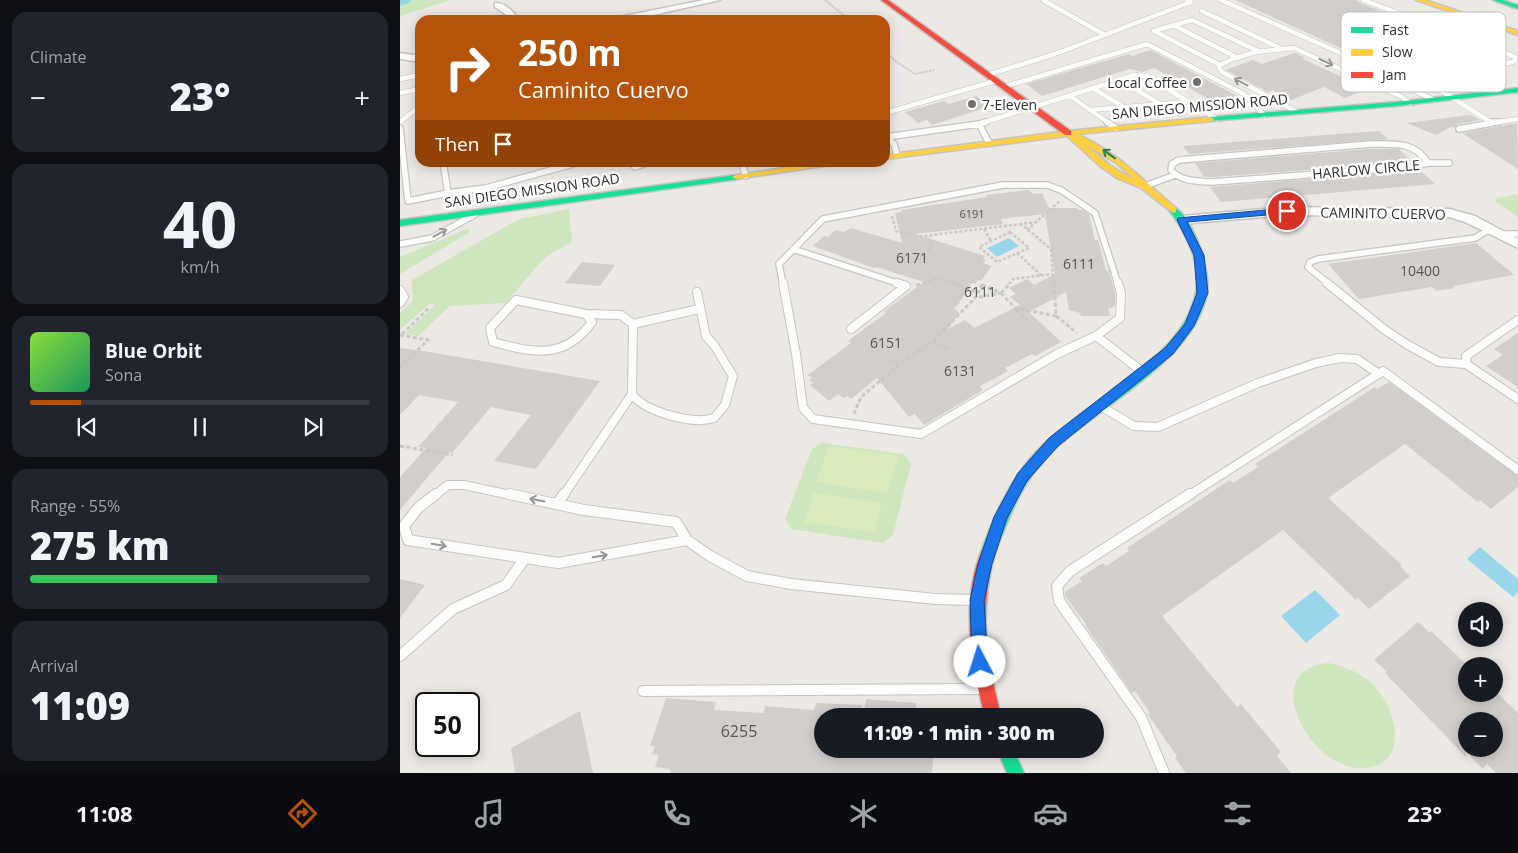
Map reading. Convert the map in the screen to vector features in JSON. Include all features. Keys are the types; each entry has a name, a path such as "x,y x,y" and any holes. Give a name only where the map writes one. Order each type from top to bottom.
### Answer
{"main road":[{"path":"884,0 1068,133 1098,146 1134,172 1145,186 1182,220 1199,255 1202,293 1189,326 1169,351 1054,442 1022,477 1000,517 985,564 977,600 978,649 984,689 990,708"},
{"path":"1454,0 1491,12"},
{"path":"1424,1 1457,12"},
{"path":"1424,1 1451,12"},
{"path":"1491,1 1518,7"},
{"path":"1491,1 1518,14"},
{"path":"1506,17 1518,21"},
{"path":"1506,28 1518,32"},
{"path":"1506,35 1518,40"},
{"name":"SAN DIEGO MISSION ROAD","path":"890,157 1068,133 1410,103 1502,92"},
{"name":"SAN DIEGO MISSION ROAD","path":"400,223 810,167"},
{"path":"1009,758 1016,773"}],"street":[{"path":"660,0 668,10"},
{"path":"644,15 716,0"},
{"path":"498,5 512,15"},
{"path":"400,56 415,59"},
{"name":"CAMINITO CUERVO","path":"1182,220 1287,211 1450,213 1470,219 1518,244"}],"lane":[{"path":"1043,0 1105,35"},
{"path":"995,81 1055,54 1192,2 1187,0"},
{"path":"1221,0 1341,54"},
{"path":"1363,0 1395,12"},
{"path":"1202,11 1280,48"},
{"path":"1258,52 1192,20 1154,31 1220,65 1258,52 1280,48 1298,49 1341,69"},
{"path":"1173,25 1238,58"},
{"path":"890,112 995,81 1147,44 1249,97 1256,108 1264,115"},
{"path":"1506,54 1515,57 1515,61 1506,64"},
{"path":"1220,65 1219,67 1222,72 1299,112"},
{"path":"890,135 979,124 1135,75 1146,76 1217,119"},
{"path":"400,80 415,76"},
{"path":"1120,80 1160,104"},
{"path":"1094,88 1124,107"},
{"path":"400,93 415,90"},
{"path":"1391,92 1410,103"},
{"path":"1418,92 1436,100"},
{"path":"1444,92 1492,123"},
{"path":"1070,96 1116,128"},
{"path":"1090,110 1190,102"},
{"path":"400,122 415,110"},
{"path":"1459,129 1518,119"},
{"path":"979,124 989,143"},
{"path":"400,128 408,201 486,188 562,167"},
{"path":"890,140 894,144 897,156"},
{"name":"HARLOW CIRCLE","path":"1398,143 1414,147 1424,155 1428,163 1411,167 1212,182 1183,179 1175,175 1171,170 1172,164 1180,160 1371,144 1398,143"},
{"path":"1428,163 1449,163"},
{"path":"444,167 448,193"},
{"path":"743,167 746,176"},
{"path":"1145,186 1175,175"},
{"path":"1003,185 1048,185 1068,194 1095,213 1121,293 1120,318 1096,336 1058,354 921,434 813,419 803,408 796,354 779,264 823,219 1003,185"},
{"path":"400,244 432,238 477,213"},
{"path":"1518,234 1495,232 1462,240 1318,259 1310,262 1308,267 1385,330 1408,345 1439,362 1466,364 1518,399"},
{"path":"793,249 906,286"},
{"path":"851,329 906,286"},
{"path":"400,290 404,297 400,303"},
{"path":"632,394 636,400 643,404 697,421 709,421 724,409 733,376 714,345 706,336 698,309 697,292"},
{"path":"586,314 592,322 586,333 572,344 554,352 514,348 493,342 490,328 516,300 586,314 621,315 633,324 698,309"},
{"path":"1466,364 1466,356 1518,320"},
{"path":"557,504 632,394 633,324"},
{"path":"1096,336 1143,372"},
{"path":"1100,406 1126,423 1143,429 1158,427 1288,371 1330,360 1357,359 1380,374"},
{"path":"1164,773 1141,717 1059,601 1057,586 1059,581 1070,571 1383,372 1518,470"},
{"path":"688,540 558,563 404,540 404,526 418,508 448,485 464,485 557,504 676,522 688,540 710,556 747,576 791,584 877,593 935,599 977,600"},
{"path":"400,656 453,610 506,585 525,558"},
{"path":"643,691 984,689"}],"path":[{"path":"824,0 844,15"},
{"path":"890,56 915,74 935,70"},
{"path":"1027,230 1068,194"},
{"path":"889,206 896,231 916,238 1036,222"},
{"path":"1021,224 1051,249 1056,316"},
{"path":"984,229 991,241"},
{"path":"1010,232 1029,248 996,262 978,247 991,241 1010,232"},
{"path":"928,251 932,245 930,236"},
{"path":"1018,253 1042,276"},
{"path":"975,298 1001,293 1013,279 1053,274"},
{"path":"906,286 925,284 938,277 978,293"},
{"path":"849,424 861,398 899,364 933,340 975,298 982,285 1001,293 1027,321"},
{"path":"400,334 430,307"},
{"path":"1015,308 1056,316 1086,340"},
{"path":"400,334 428,340 400,367"},
{"path":"933,340 948,348"},
{"path":"890,359 899,364"},
{"path":"400,446 453,455"}],"green space":[{"path":"400,0 451,0 400,16"},
{"path":"1518,194 1518,217 1496,202 1496,198"},
{"path":"569,209 572,242 549,255 537,266 506,303 450,306 418,336 405,334 435,305 429,304 400,330 400,313 409,305 413,298 412,280 519,219"},
{"path":"469,228 470,232 400,274 400,257"},
{"path":"822,443 904,454 911,464 893,535 883,543 791,529 785,519 812,449"},
{"path":"829,446 898,456 887,493 816,482"},
{"path":"814,493 882,503 874,532 804,522"},
{"path":"1328,663 1346,668 1362,676 1381,694 1388,707 1393,720 1394,746 1388,757 1378,765 1363,768 1343,765 1325,754 1309,738 1299,719 1294,700 1296,682 1307,669"}],"water":[{"path":"1009,238 1019,246 997,257 987,248"},
{"path":"1480,547 1518,579 1518,592 1513,597 1467,559"},
{"path":"1315,590 1340,615 1306,643 1281,616"}],"building":[{"path":"1235,0 1356,0 1384,12 1341,12 1341,48"},
{"path":"1150,50 1245,100 1224,108 1154,68 1143,72 1130,69 1042,96 1026,84 1129,54 1132,56"},
{"path":"1295,53 1304,57 1303,59 1341,77 1341,92 1360,92 1345,98 1324,87 1291,100 1272,90 1268,92 1226,70 1253,60 1262,64"},
{"path":"976,96 991,106 932,125 927,120 918,123 905,112 944,101 949,104"},
{"path":"1470,115 1480,120 1458,124 1454,128 1452,126 1436,135 1407,123"},
{"path":"1517,123 1518,169 1462,133"},
{"path":"1379,131 1388,139 1189,154 1183,146"},
{"path":"1371,149 1399,149 1412,162 1212,177 1204,177 1195,163"},
{"path":"1420,170 1435,184 1221,202 1210,187"},
{"path":"1028,190 1033,194 1042,193 1049,208 1077,208 1077,210 1083,210 1089,214 1095,240 1098,240 1106,271 1109,271 1115,294 1115,306 1108,308 1110,316 1081,316 1080,313 1069,310 1066,292 1029,312 1061,342 1035,356 1032,354 1005,368 1008,371 980,386 983,390 924,425 915,414 909,417 877,378 851,399 847,396 844,398 838,394 829,401 810,385 813,383 809,380 812,378 808,375 851,343 848,341 886,313 884,311 924,282 876,267 874,268 813,246 824,236 828,237 835,230 844,232 851,228 902,243 895,213 902,212 901,210 987,197 986,195","holes":["1045,214 1055,274 1034,285 1027,279 1009,288 1016,294 1010,297 1020,305 974,328 965,320 948,329 959,313 954,308 972,283 975,284 978,280 981,281 992,266 983,263 986,260 983,259 985,256 915,234 1003,224 1001,219"]},
{"path":"1476,243 1514,275 1436,291 1432,287 1359,299 1328,264"},
{"path":"582,262 615,265 600,286 565,283"},
{"path":"1518,333 1518,387 1486,366 1503,355 1494,349"},
{"path":"400,348 600,381 536,469 494,461 531,415 491,407 452,453 449,452 400,510 400,477 426,448 418,447 458,402 419,395 400,415"},
{"path":"1389,382 1518,476 1518,487 1491,509 1480,500 1478,502 1405,444 1328,498 1402,565 1400,566 1410,576 1369,609 1358,598 1356,600 1283,530 1162,616 1237,707 1241,704 1281,752 1277,756 1291,773 1186,773 1175,758 1177,756 1148,715 1150,713 1135,691 1132,693 1065,596 1065,592 1082,581 1079,578 1103,563 1106,566 1129,551 1127,548 1230,480 1233,483 1258,467 1255,464 1375,387 1377,389"},
{"path":"400,579 425,585 400,618"},
{"path":"1418,622 1430,633 1431,631 1459,657 1458,702 1503,702 1503,699 1518,713 1518,773 1496,773 1487,764 1483,769 1471,757 1503,757 1503,712 1458,712 1458,749 1385,673 1387,672 1374,660"},
{"path":"666,698 716,702 714,710 764,713 765,706 814,710 814,758 933,758 932,773 670,773 671,769 655,767 659,755 652,754 655,746 650,746"},
{"path":"866,699 916,703 916,708 864,708"},
{"path":"816,703 862,705 862,708 815,708"},
{"path":"580,711 593,773 515,773 511,748"}],"traffic: fast":[{"path":"1496,0 1518,7"},
{"path":"1506,91 1518,90"},
{"path":"1210,119 1396,104 1501,92"},
{"path":"400,223 736,177"},
{"path":"987,555 1008,502 1031,466 1061,437 1156,363 1176,342 1192,319 1203,291 1203,284 1197,252 1191,237 1183,222 1173,210"},
{"path":"1009,758 1016,773"}],"traffic: slow":[{"path":"1419,0 1455,12"},
{"path":"1506,29 1518,33"},
{"path":"890,156 1078,132 1210,119"},
{"path":"1145,186 1110,155 1068,133 1104,165 1120,176 1144,186 1173,210"},
{"path":"736,177 809,167"}],"traffic: jam":[{"path":"884,0 1068,133"},
{"path":"987,555 982,576 977,616 979,655 991,708"}],"place":[{"name":"Local Coffee","path":"1197,82"},
{"name":"7-Eleven","path":"972,104"}],"route":[{"path":"980,662 977,600 985,564 1000,517 1022,477 1054,442 1169,351 1189,326 1202,293 1199,255 1182,220 1287,211"}]}
